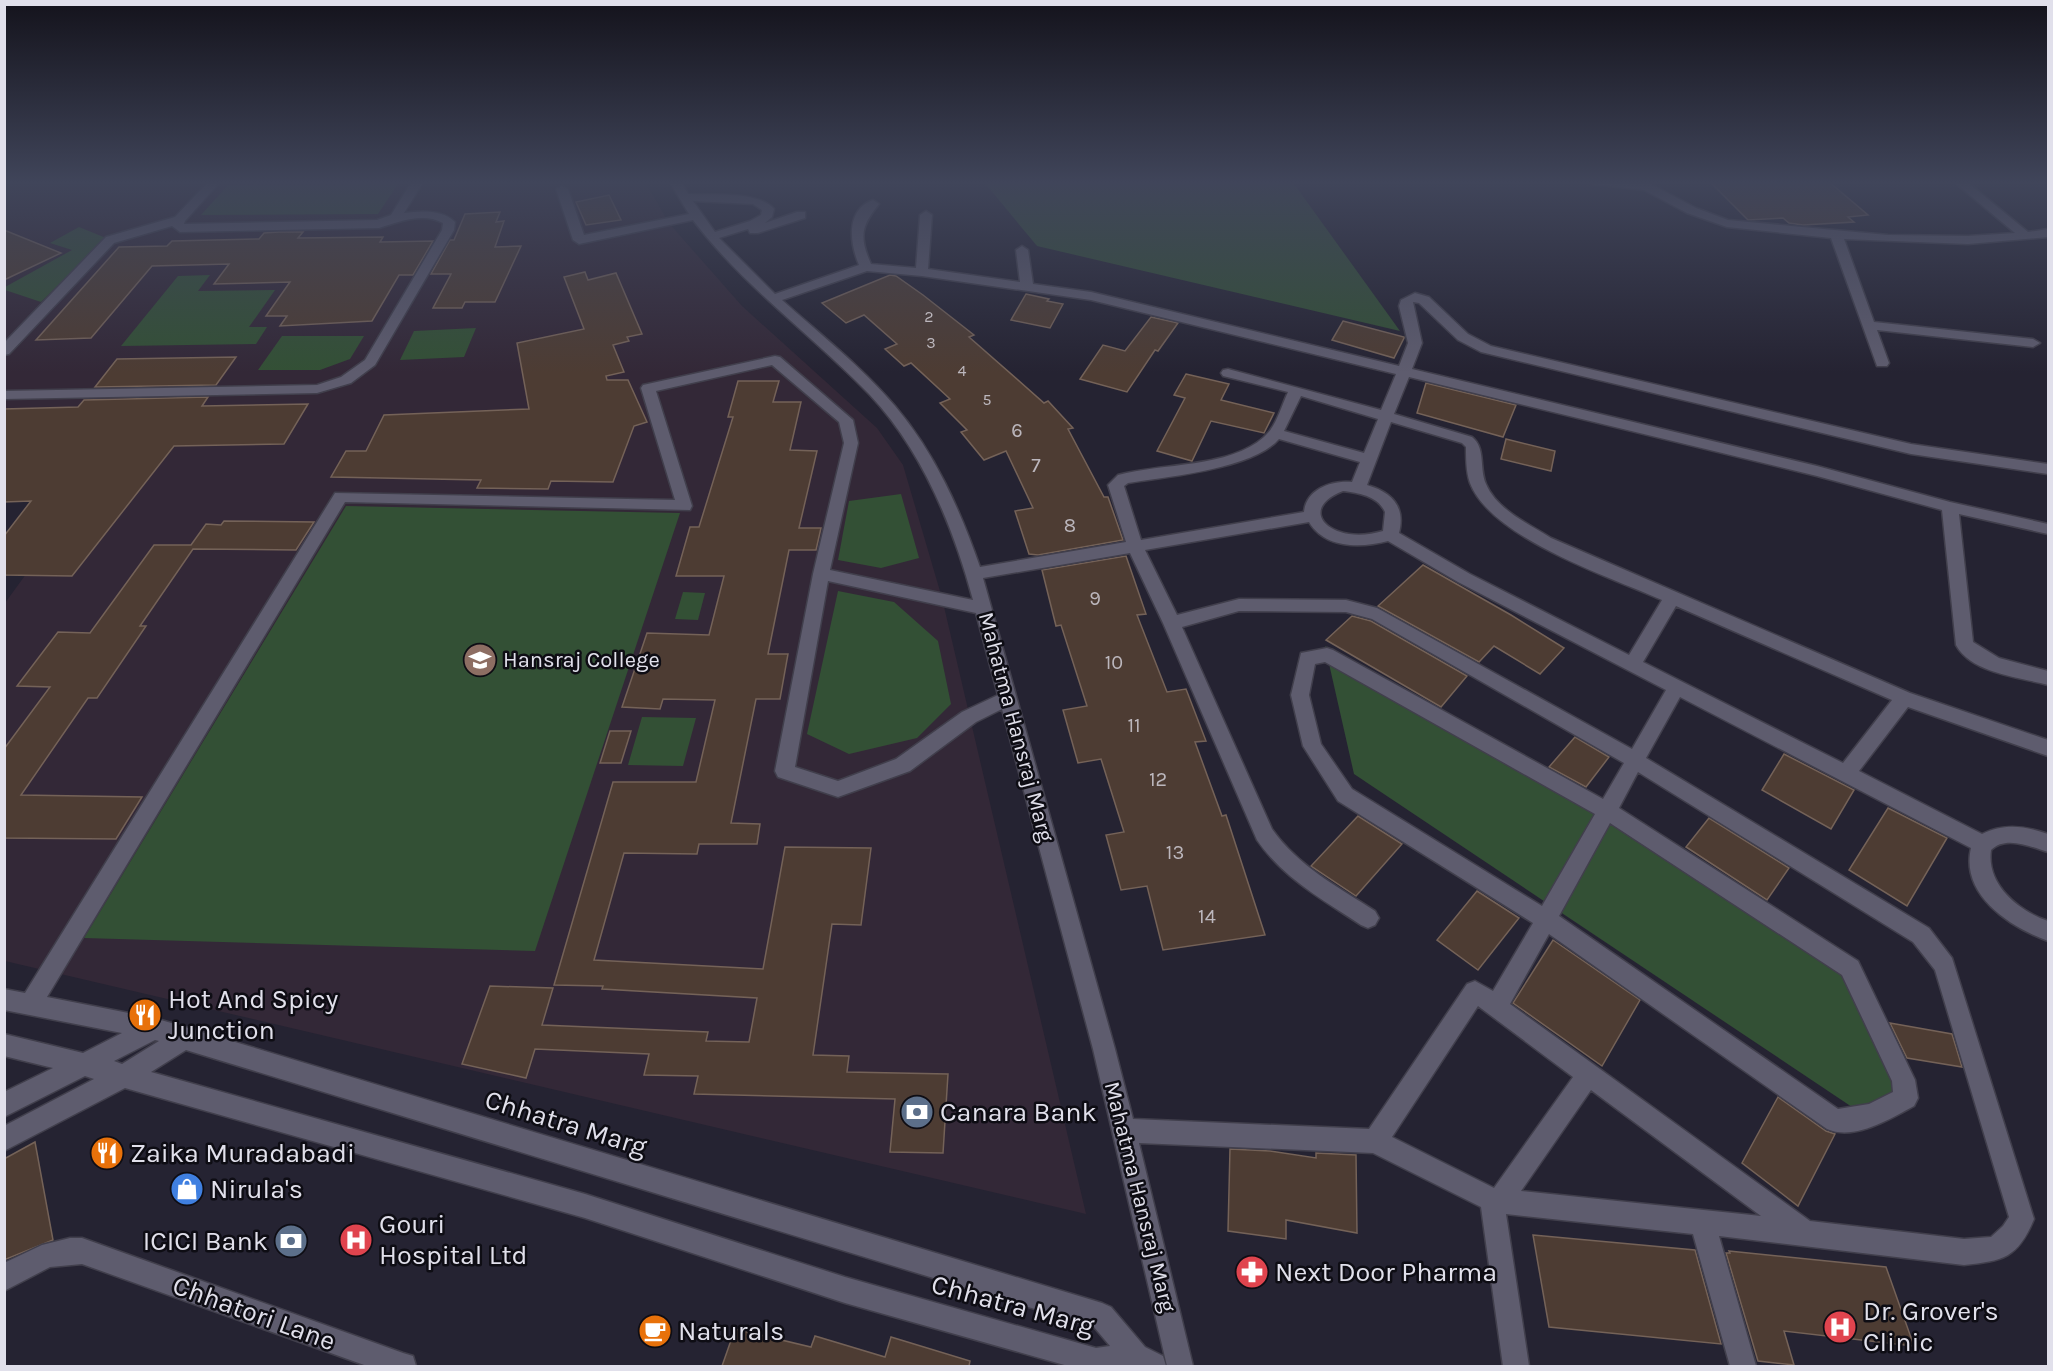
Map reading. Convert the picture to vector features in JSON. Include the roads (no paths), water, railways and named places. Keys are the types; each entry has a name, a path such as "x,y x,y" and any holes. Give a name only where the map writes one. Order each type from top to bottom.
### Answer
{"street":[{"path":"4,351 105,245"},
{"path":"4,395 281,391 337,386 353,378 370,363 439,245"},
{"name":"Mahatma Hansraj Marg","path":"721,245 774,299 875,392 919,447 958,528 984,609 1125,1131 1180,1366"},
{"path":"859,245 866,267"},
{"path":"922,272 924,245"},
{"path":"1839,245 1882,363"},
{"path":"1022,250 1027,285"},
{"path":"774,299 866,267 1027,285 1090,296 1817,471 1950,507 2049,529"},
{"path":"1358,487 1415,343 1407,315 1407,300 1420,298 1463,337 1486,349 1911,449 2049,469"},
{"path":"1868,325 2033,343"},
{"path":"30,1004 340,497 684,506 648,388 775,360 846,420 850,443 821,574 785,771 838,789 903,765 969,717 1008,698"},
{"path":"1228,373 1387,415 1471,442 1478,482 1482,490 1496,508 1517,525 1545,542 1904,698 2049,748"},
{"path":"1296,390 1275,433 1271,439 1258,448 1243,455 1117,482 1135,546 1172,622 1273,850 1368,918"},
{"path":"1275,433 1368,459"},
{"path":"1390,534 1395,521 1393,510 1386,500 1373,492 1358,487 1342,486 1317,495 1312,505 1313,516 1320,526 1332,536 1348,541 1365,542 1390,534 1464,578 1847,772 1983,844"},
{"path":"1950,507 1965,645 1971,652 1989,661 2049,678"},
{"path":"974,574 1313,516"},
{"path":"821,574 942,598 984,609"},
{"path":"1633,664 1672,598"},
{"path":"1125,1131 1375,1141 1496,1200 1964,1252 1996,1249 2012,1235 2022,1219 1944,965 1921,935 1634,760 1377,614 1346,606 1239,605 1172,622"},
{"path":"1327,655 1606,810 1850,968 1903,1080 1906,1098 1871,1116 1835,1121 1545,919 1345,795 1312,746 1300,695 1306,658 1327,655"},
{"path":"1497,1006 1677,686"},
{"path":"1847,772 1904,698"},
{"path":"2049,843 2018,834 1997,835 1983,844 1977,858 1982,877 1995,897 2016,916 2049,931"},
{"path":"1375,1141 1475,991 1805,1233"},
{"name":"Chhatra Marg","path":"4,999 154,1029 1102,1316 1144,1361"},
{"path":"4,1105 154,1029"},
{"path":"4,1139 123,1076 185,1038"},
{"name":"Chhatra Marg","path":"4,1045 82,1064 585,1206 845,1290 1084,1357 1096,1360 1144,1361"},
{"path":"1516,1366 1496,1200 1589,1074"},
{"path":"1702,1222 1743,1366"},
{"name":"Chhatori Lane","path":"4,1278 45,1254 64,1250 82,1251 403,1366"}],"place":[{"name":"Hansraj College","path":"480,660"},
{"name":"Hot And Spicy Junction","path":"145,1015"},
{"name":"Canara Bank","path":"917,1112"},
{"name":"Zaika Muradabadi","path":"107,1153"},
{"name":"Nirula's","path":"187,1189"},
{"name":"Gouri Hospital Ltd","path":"356,1240"},
{"name":"ICICI Bank","path":"291,1241"},
{"name":"Next Door Pharma","path":"1252,1272"},
{"name":"Dr. Grover's Clinic","path":"1840,1327"},
{"name":"Naturals","path":"655,1331"}]}
